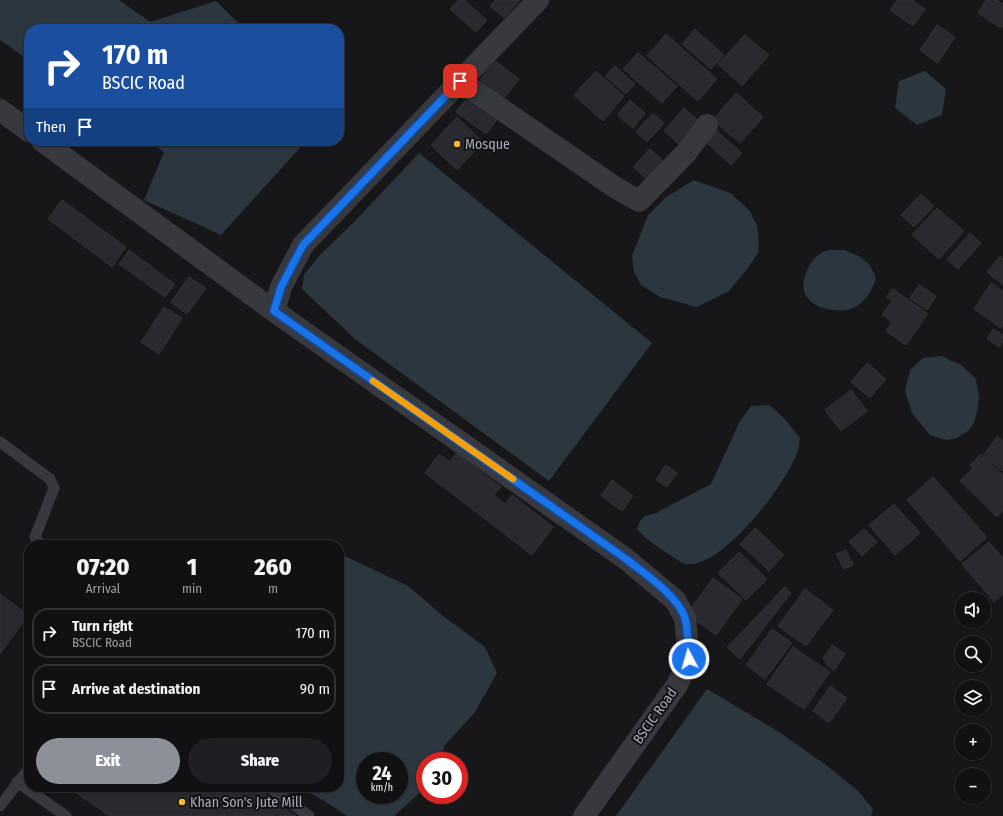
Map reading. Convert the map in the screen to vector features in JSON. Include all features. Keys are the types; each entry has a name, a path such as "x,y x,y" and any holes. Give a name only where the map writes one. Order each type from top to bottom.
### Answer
{"street":[{"path":"274,311 281,287 303,245 538,0"},
{"path":"460,81 616,188 639,201 686,153 707,125"},
{"path":"0,110 24,127"},
{"name":"BSCIC Road","path":"49,146 274,311 626,559 675,600 685,618 689,659 677,685 584,816"}],"lane":[{"path":"0,442 50,479 54,488 35,537 36,540"},
{"path":"0,806 24,774"},
{"path":"17,782 24,787"},
{"path":"31,792 66,816"},
{"path":"276,792 309,816"}],"shaded area":[{"path":"0,0 119,0 150,22 216,1 239,24 24,24 24,57 0,40"},
{"path":"925,71 946,89 942,115 917,125 895,108 899,81"},
{"path":"155,146 301,146 221,235 144,200 164,152"},
{"path":"419,153 652,343 549,481 355,339 302,289 304,275 318,257 356,220"},
{"path":"694,180 730,193 749,210 757,225 759,243 758,253 729,291 697,307 660,297 641,285 634,272 632,256 648,215 665,198"},
{"path":"844,250 859,256 870,265 876,278 869,294 859,305 845,310 825,308 816,305 807,297 803,285 804,278 810,264 814,258 825,251"},
{"path":"941,356 961,365 976,379 979,397 974,423 968,431 957,438 946,440 930,435 912,413 905,391 910,370 923,358"},
{"path":"769,405 784,418 800,438 798,450 791,467 767,503 751,522 717,553 701,562 686,564 682,563 650,542 641,534 637,529 640,521 645,516 656,513 711,484 739,423 751,406"},
{"path":"345,556 408,586 443,616 485,647 497,673 475,712 445,745 443,752 416,752 416,796 408,803 408,752 356,752 356,804 407,804 394,816 347,816 309,792 344,792"},
{"path":"707,689 779,732 826,765 857,790 873,809 871,816 616,816"}],"building":[{"path":"458,0 464,0 487,20 476,32 450,9"},
{"path":"496,0 520,0 504,18 490,6"},
{"path":"897,0 912,0 925,9 913,26 890,10"},
{"path":"986,0 997,0 1003,4 1003,25 1001,28 978,13"},
{"path":"937,25 955,37 938,63 920,50"},
{"path":"695,29 724,55 711,69 682,44"},
{"path":"666,34 717,79 698,101 647,56"},
{"path":"745,35 769,55 742,86 718,64"},
{"path":"638,53 677,86 662,103 623,69"},
{"path":"495,61 519,79 504,98 480,80"},
{"path":"615,66 635,84 626,94 605,76"},
{"path":"596,71 624,96 603,121 574,95"},
{"path":"472,91 502,113 486,134 456,112"},
{"path":"736,93 763,117 740,143 713,120"},
{"path":"630,100 645,113 633,128 617,115"},
{"path":"684,108 700,122 680,145 664,131"},
{"path":"653,113 664,123 647,142 636,132"},
{"name":"Mosque","path":"457,117 483,142 457,170 431,145"},
{"path":"717,131 742,153 731,165 707,143"},
{"path":"650,149 667,164 650,182 633,167"},
{"path":"921,194 934,206 914,227 901,215"},
{"path":"62,200 126,247 112,267 48,219"},
{"path":"937,208 964,231 939,259 912,235"},
{"path":"970,233 981,243 958,269 947,259"},
{"path":"129,250 175,284 165,297 119,264"},
{"path":"1000,256 1003,259 1003,285 987,272"},
{"path":"189,277 206,288 187,314 171,302"},
{"path":"991,283 1003,291 1003,325 1001,328 974,309"},
{"path":"919,285 936,296 927,310 910,298"},
{"path":"893,289 928,314 906,345 886,331 892,322 882,315 892,301 886,297"},
{"path":"164,307 182,318 159,354 141,342"},
{"path":"993,329 1003,335 1003,341 999,347 987,339"},
{"path":"867,363 886,379 870,398 851,382"},
{"path":"851,390 867,411 841,431 825,410"},
{"path":"997,436 1003,441 1003,471 983,456"},
{"path":"456,453 501,487 494,495 505,504 512,495 553,527 532,555 425,473 439,454 450,462"},
{"path":"981,454 1003,475 1003,510 997,517 960,481 973,468 970,465"},
{"path":"666,465 677,473 667,487 656,480"},
{"path":"933,477 987,537 960,561 907,500"},
{"path":"612,480 633,496 622,511 601,496"},
{"path":"894,504 920,533 895,555 869,525"},
{"path":"755,528 784,555 769,571 740,544"},
{"path":"864,529 877,542 862,556 849,542"},
{"path":"989,542 1003,558 1003,594 994,602 991,598 991,592 986,592 962,564"},
{"path":"846,550 853,565 844,569 836,554"},
{"path":"739,552 767,579 746,600 718,573"},
{"path":"713,578 742,599 716,635 687,614"},
{"path":"785,587 791,593 740,659 727,647"},
{"path":"805,589 833,610 806,646 778,626"},
{"path":"0,594 24,612 24,621 0,654"},
{"path":"772,629 792,643 765,679 746,665"},
{"path":"832,645 845,654 834,671 828,666 823,658"},
{"path":"793,647 830,672 804,709 767,684"},
{"path":"830,686 847,698 829,723 813,711"},
{"name":"Khan Son's Jute Mill","path":"75,792 263,792 296,816 109,816"}],"slow traffic":[{"path":"373,381 513,479"}],"place":[{"name":"Mosque","path":"457,144"},
{"name":"Khan Son's Jute Mill","path":"182,802"}],"route":[{"path":"460,81 419,122 303,245 281,287 274,311 626,559 675,600 685,618 689,659"}]}
